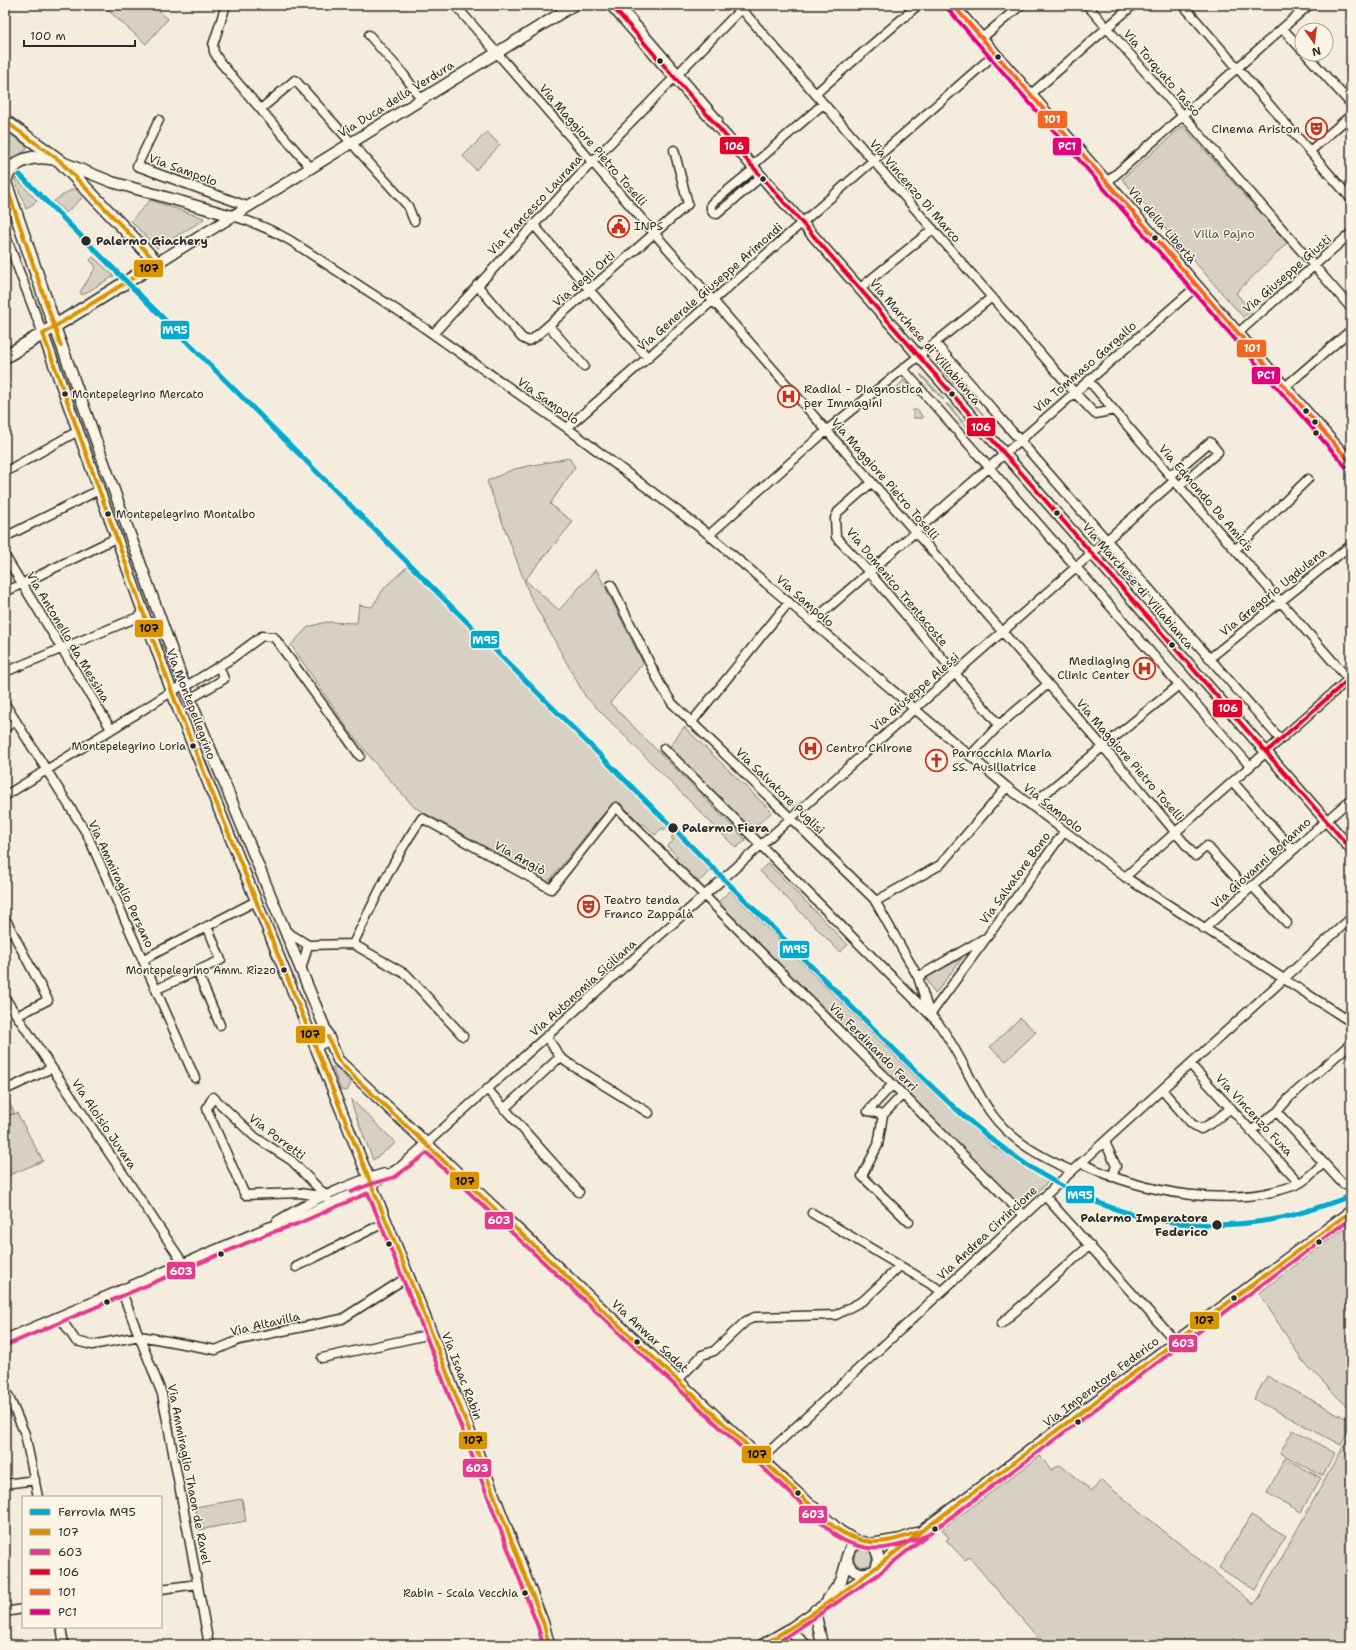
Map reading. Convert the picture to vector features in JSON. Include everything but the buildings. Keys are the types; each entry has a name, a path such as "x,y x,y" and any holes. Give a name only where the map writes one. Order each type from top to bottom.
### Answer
{"main road":[{"path":"5,121 59,160 157,263 55,327 41,330 5,357"},
{"path":"55,327 5,181 9,170 24,160 41,157 59,160"}],"street":[{"path":"226,5 214,45 214,52 220,62 262,108 310,168"},
{"name":"Via Maggiore Pietro Toselli","path":"455,5 827,430 871,483 1003,632 1195,856 1207,846 1250,888"},
{"name":"Via Duca della Verdura","path":"157,263 574,5"},
{"name":"Via Marchese di Villabianca","path":"611,5 676,76 921,354 1268,751 1351,849"},
{"name":"Via Marchese di Villabianca","path":"619,5 676,76"},
{"path":"815,94 918,5"},
{"name":"Via della Libertà","path":"953,5 1351,463"},
{"path":"982,38 1021,5"},
{"name":"Via Torquato Tasso","path":"1087,5 1183,116 1315,264 1351,308"},
{"path":"1030,95 1133,5"},
{"path":"1183,5 1351,199"},
{"path":"1107,182 1309,5"},
{"name":"Via Francesco Laurana","path":"433,334 533,224 676,76 740,7"},
{"name":"Via Vincenzo Di Marco","path":"740,7 1075,393"},
{"path":"1283,29 1294,41"},
{"path":"369,35 404,75 421,99"},
{"name":"Via Generale Giuseppe Arimondi","path":"567,428 995,54"},
{"path":"1313,62 1351,104"},
{"path":"262,108 295,80 408,206 414,222"},
{"path":"762,176 717,214 713,213 711,209 712,204 823,104"},
{"path":"1310,151 1351,115"},
{"name":"Via Sampolo","path":"159,120 137,166 247,206"},
{"name":"Via degli Orti","path":"477,285 522,338 528,341 534,338 590,291 688,204 674,150"},
{"path":"59,160 112,182 232,216"},
{"name":"Via Marchese di Villabianca","path":"754,165 762,176 804,221"},
{"name":"Via Sampolo","path":"232,216 251,221 271,229 433,334 567,428 709,535 914,710 1064,832 1125,877 1351,1022"},
{"path":"533,224 648,358"},
{"path":"862,287 933,229"},
{"path":"5,234 41,330"},
{"name":"Via Giuseppe Giusti","path":"1238,333 1351,234"},
{"name":"Via Tommaso Gargallo","path":"812,622 1197,286"},
{"path":"709,535 827,430 992,297"},
{"path":"549,326 584,366"},
{"name":"Via Montepellegrino","path":"55,327 190,699 338,1060"},
{"name":"Via Montepellegrino","path":"41,330 172,692 370,1182"},
{"path":"1285,387 1351,330"},
{"name":"Via Marchese di Villabianca","path":"935,342 1280,740"},
{"path":"55,368 67,363"},
{"path":"903,369 1250,766"},
{"name":"Via Edmondo De Amicis","path":"1089,381 1174,481 1350,680"},
{"path":"1075,393 1095,414 1114,410"},
{"path":"5,472 78,431"},
{"path":"1210,442 1218,452 1174,481 1210,442"},
{"path":"1235,550 1308,479"},
{"name":"Via Giuseppe Alessi","path":"758,848 1174,481"},
{"name":"Via Domenico Trentacoste","path":"871,483 838,512 835,518 834,530 836,537 869,572 954,674 999,725"},
{"path":"5,537 99,490"},
{"path":"5,592 116,538"},
{"name":"Via Gregorio Ugdulena","path":"1210,658 1351,545"},
{"name":"Via Antonello da Messina","path":"5,556 111,729"},
{"name":"Via Salvatore Puglisi","path":"611,585 666,694 691,722 876,901 918,977 932,1012 952,1042 980,1095 1000,1124 1021,1143 1037,1154 1072,1171"},
{"path":"691,722 788,603"},
{"path":"5,672 143,615"},
{"path":"5,796 111,729 172,692 219,666 262,636 274,637 360,756"},
{"path":"190,699 224,678 219,666"},
{"path":"1125,877 1350,680"},
{"path":"970,756 999,725 1048,684"},
{"path":"1030,805 1179,685"},
{"name":"Via Ammiraglio Persano","path":"5,704 87,834 144,959 195,1078"},
{"path":"5,728 16,721"},
{"name":"Via Salvatore Puglisi","path":"664,748 758,848 932,1012"},
{"path":"1233,782 1293,850"},
{"path":"876,901 940,865 1007,787"},
{"name":"Via Giovanni Bonanno","path":"1204,929 1351,799"},
{"name":"Via Angiò","path":"353,944 412,831 422,818 550,889 616,807 707,893"},
{"name":"Via Salvatore Bono","path":"932,1012 1064,832"},
{"name":"Via Autonomia Siciliana","path":"370,1182 392,1172 427,1145 758,848"},
{"path":"243,868 257,862"},
{"path":"1250,888 1286,923"},
{"name":"Via Ferdinando Ferri","path":"707,893 1024,1216"},
{"path":"144,959 256,901"},
{"path":"5,918 48,1000 17,1016"},
{"name":"Via Andrea Cirrincione","path":"762,1459 1072,1171 1351,918"},
{"path":"156,989 221,960 207,926"},
{"path":"284,930 308,945 353,944 407,975 463,1036"},
{"name":"Via Salvatore Bono","path":"918,977 986,938"},
{"path":"301,970 308,945"},
{"path":"197,971 220,1024"},
{"name":"Via Aloisio Juvara","path":"5,998 183,1263"},
{"path":"547,1037 560,1057 649,1113"},
{"path":"316,1047 330,1041"},
{"path":"1252,1130 1277,1112 1289,1098 1351,1043"},
{"path":"504,1109 560,1057"},
{"name":"Via Anwar Sadat","path":"338,1060 834,1527 848,1538 858,1542"},
{"name":"Via Vincenzo Fuxa","path":"1190,1064 1299,1183"},
{"path":"5,1090 52,1068"},
{"path":"883,1115 868,1111 893,1084"},
{"path":"488,1090 579,1192"},
{"path":"1162,1090 1192,1124 1201,1129 1231,1108"},
{"path":"903,1094 883,1115 878,1145 862,1176 909,1222"},
{"name":"Via Porretti","path":"213,1097 255,1137 292,1161 327,1197 300,1193 246,1195 208,1112 207,1108 213,1097"},
{"path":"1277,1112 1343,1184"},
{"path":"1105,1142 1116,1166 1112,1177"},
{"path":"1081,1163 1112,1177 1139,1186 1186,1195 1230,1196 1271,1192 1299,1183 1324,1163"},
{"path":"268,1227 292,1212 327,1197 370,1182"},
{"path":"5,1339 268,1227 295,1219 370,1182"},
{"name":"Via Isaac Rabin","path":"370,1182 432,1334 544,1625 549,1645"},
{"path":"1045,1196 1176,1342"},
{"name":"Via Imperatore Federico","path":"923,1530 1351,1211"},
{"path":"812,1213 942,1291"},
{"path":"296,1267 386,1222"},
{"path":"1001,1324 1090,1245"},
{"path":"678,1380 702,1355 714,1351 746,1321 755,1317 836,1315 864,1300 900,1266"},
{"name":"Via Altavilla","path":"59,1316 76,1341 92,1345 140,1336 216,1350 239,1340 342,1319 409,1276"},
{"name":"Via Ammiraglio Thaon de Ravel","path":"121,1290 162,1394 209,1645"},
{"path":"322,1358 432,1334"},
{"path":"5,1388 25,1434 38,1496"},
{"path":"5,1484 34,1480"},
{"path":"824,1604 841,1581 848,1551 858,1542 871,1544 901,1539 923,1530"},
{"path":"762,1645 788,1630 873,1570 923,1530"},
{"path":"871,1544 879,1555 873,1570"},
{"path":"847,1560 848,1565 855,1572 860,1574 873,1570"},
{"path":"162,1590 198,1584"},
{"path":"5,1612 22,1609"},
{"path":"815,1610 822,1645"},
{"path":"62,1628 64,1645"},
{"path":"788,1630 806,1645"}],"green space":[{"path":"102,5 153,5 168,19 146,44"},
{"name":"Villa Pajno","path":"1183,126 1287,243 1236,293 1251,311 1243,317 1122,179"},
{"path":"5,130 26,146 27,149 8,164 5,163"},
{"path":"487,132 500,145 476,170 463,156"},
{"path":"16,178 37,201 26,209 15,180"},
{"path":"74,188 83,197 66,213 54,201"},
{"path":"150,200 204,218 157,248 131,221"},
{"path":"93,257 114,276 82,295 80,292 96,267 90,260"},
{"path":"936,361 938,362 957,386 936,363"},
{"path":"921,374 943,398 943,400 921,376"},
{"path":"904,380 911,389 895,389"},
{"path":"962,390 983,414 983,415 962,392"},
{"path":"946,404 948,404 969,429 967,429"},
{"path":"913,410 918,410 923,418 913,418"},
{"path":"569,458 575,467 550,504 573,522 525,580 559,610 596,569 643,663 610,703 746,840 736,848 585,696 530,596 487,481 514,469"},
{"path":"407,567 667,827 664,830 662,828 655,835 645,825 641,824 620,803 615,802 599,819 548,882 414,807 375,763 348,729 291,645 308,627 326,622 357,623 359,605 372,607 385,587"},
{"path":"684,727 772,812 751,830 669,748"},
{"path":"675,834 711,871 698,882 676,860 677,856 667,846 674,840 671,838"},
{"path":"768,863 848,945 840,952 760,871"},
{"path":"730,891 918,1079 994,1147 1048,1182 1022,1207 718,902"},
{"path":"962,958 935,994 926,978"},
{"path":"1020,1018 1036,1032 1006,1061 990,1047"},
{"path":"332,1067 335,1067 351,1083 347,1091 341,1090"},
{"path":"7,1097 14,1113 7,1116 17,1113 43,1161 5,1177 5,1098"},
{"path":"351,1099 396,1143 373,1160 353,1108"},
{"path":"1351,1223 1351,1411 1302,1360 1259,1293"},
{"path":"1267,1376 1351,1421 1351,1426 1341,1445 1254,1399"},
{"path":"1293,1430 1335,1453 1323,1476 1280,1453"},
{"path":"1351,1433 1351,1645 1044,1645 969,1557 965,1560 946,1540 949,1538 942,1529 1040,1456 1051,1470 1060,1465 1092,1491 1101,1480 1254,1604 1259,1598"},
{"path":"1285,1458 1321,1478 1301,1512 1267,1493"},
{"path":"242,1499 246,1521 199,1530 195,1507"},
{"path":"1251,1515 1286,1536 1255,1590 1219,1568"},
{"path":"863,1549 869,1552 872,1558 869,1564 863,1567 857,1564 854,1558 857,1552"}],"rail line":[{"name":"M95","path":"20,175 917,1072 955,1108 995,1142 1035,1170 1078,1194 1123,1211 1170,1222 1221,1225 1276,1219 1305,1212 1351,1196"}],"transit line":[{"name":"106","path":"611,5 1351,849"},
{"name":"101","path":"953,5 1351,463"},
{"name":"PC1","path":"948,9 1346,467"},
{"name":"107","path":"5,121 59,160 157,263 43,334 177,706 432,1334 544,1625 549,1645"},
{"name":"107","path":"5,182 61,346"},
{"name":"106","path":"1266,752 1349,679 1351,682"},
{"name":"107","path":"328,1037 338,1060 352,1075 834,1527 857,1539 878,1542 888,1541 923,1530"},
{"name":"603","path":"351,1192 395,1177 427,1153 836,1536 859,1546 870,1548 891,1547 925,1536"},
{"name":"603","path":"7,1345 368,1193 426,1336 538,1627 543,1645"},
{"name":"107","path":"762,1645 845,1591 923,1530 1351,1211"},
{"name":"603","path":"774,1645 876,1576 927,1535 1351,1218"}],"place":[{"name":"Cinema Ariston","path":"1316,129"},
{"name":"INPS","path":"618,226"},
{"name":"Palermo Giachery","path":"86,241"},
{"name":"Montepelegrino Mercato","path":"65,394"},
{"name":"Radial - Diagnostica per Immagini","path":"788,396"},
{"name":"Montepelegrino Montalbo","path":"108,514"},
{"name":"Mediaging Clinic Center","path":"1145,668"},
{"name":"Montepelegrino Loria","path":"193,746"},
{"name":"Centro Chirone","path":"810,748"},
{"name":"Parrocchia Maria SS. Ausiliatrice","path":"936,760"},
{"name":"Palermo Fiera","path":"673,828"},
{"name":"Teatro tenda Franco Zappalà","path":"589,907"},
{"name":"Montepelegrino Amm. Rizzo","path":"284,970"},
{"name":"Palermo Imperatore Federico","path":"1217,1225"},
{"name":"Rabin - Scala Vecchia","path":"525,1593"}]}
